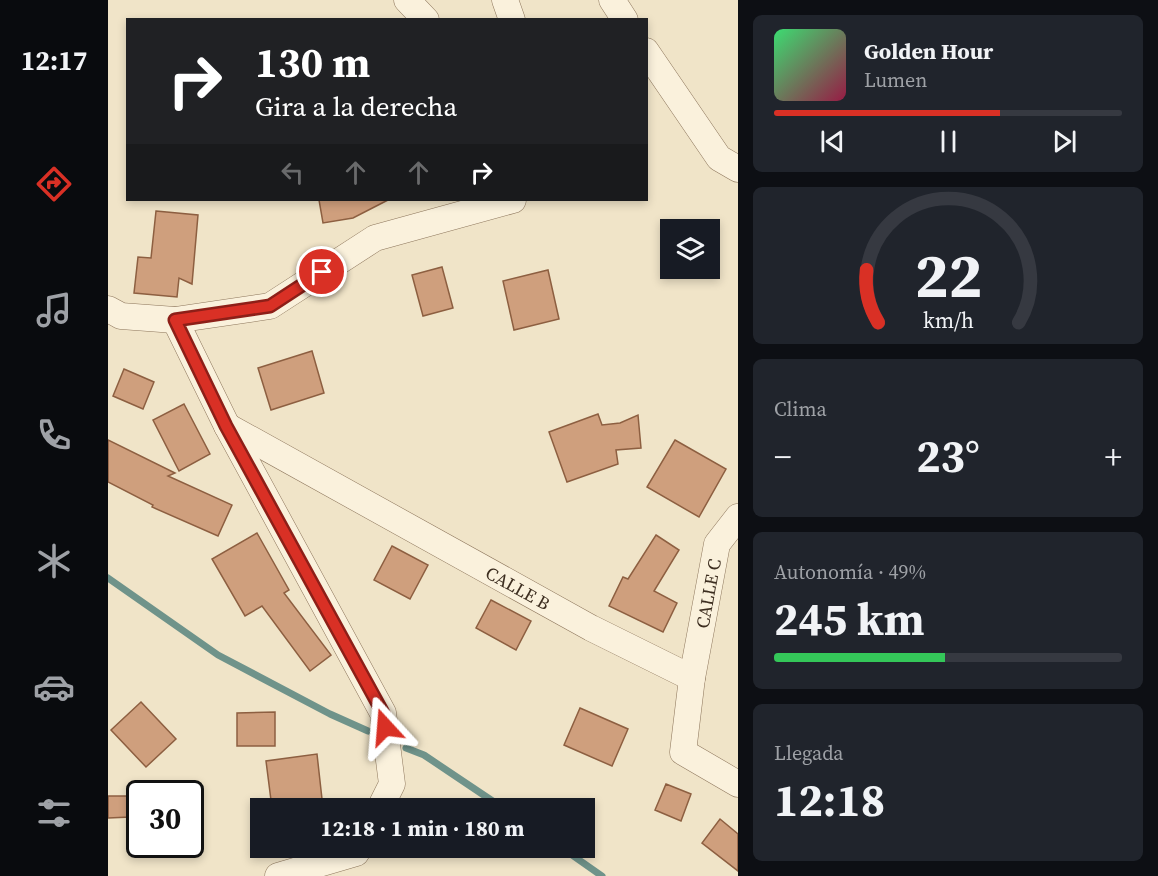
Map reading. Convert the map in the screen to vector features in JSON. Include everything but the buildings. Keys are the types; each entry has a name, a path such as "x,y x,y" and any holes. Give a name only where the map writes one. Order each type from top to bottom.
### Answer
{"street":[{"path":"406,0 424,18"},
{"path":"505,0 511,18"},
{"path":"612,0 624,18"},
{"path":"648,54 719,158 738,169"},
{"path":"108,309 121,316 175,320 270,306 375,238 509,201"},
{"path":"175,320 226,426 383,713 392,784 385,798"},
{"name":"CALLE B","path":"226,426 591,628 692,678"},
{"name":"CALLE C","path":"692,678 717,544 738,517"},
{"path":"692,678 682,752 738,784"},
{"path":"278,876 339,858"}],"waterway":[{"path":"108,578 218,655 330,714 368,731"},
{"path":"406,748 424,755 488,798"},
{"path":"576,858 602,876"}],"route":[{"path":"322,272 270,306 175,320 226,426 383,713 385,727"}]}
